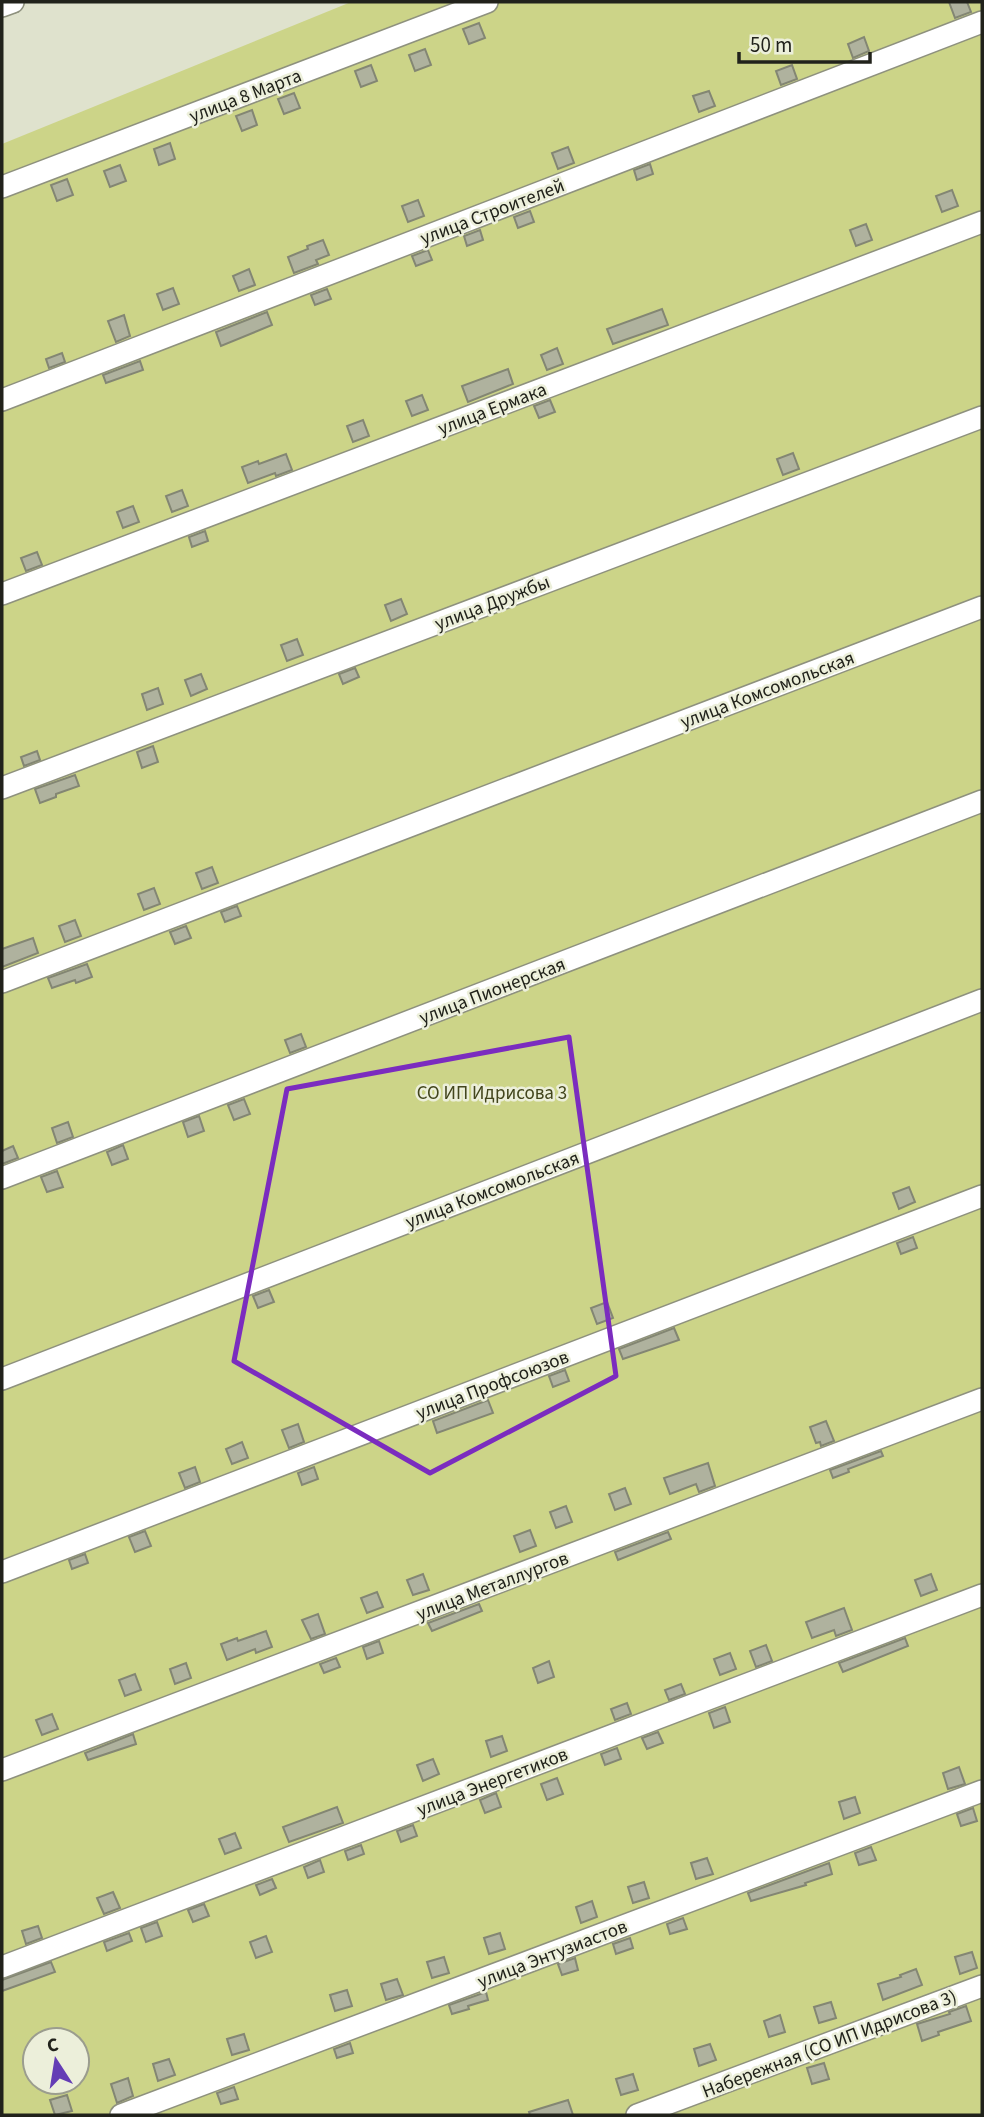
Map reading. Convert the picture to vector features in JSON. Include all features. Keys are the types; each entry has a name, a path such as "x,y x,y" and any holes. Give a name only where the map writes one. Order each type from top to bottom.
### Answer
{"street":[{"path":"2,6 13,2"},
{"name":"улица 8 Марта","path":"2,187 487,2"},
{"name":"улица Строителей","path":"2,400 982,22"},
{"name":"улица Ермака","path":"2,594 982,222"},
{"name":"улица Дружбы","path":"2,788 982,416"},
{"name":"улица Комсомольская","path":"2,982 982,607"},
{"name":"улица Пионерская","path":"2,1178 982,802"},
{"name":"улица Комсомольская","path":"2,1379 982,1000"},
{"name":"улица Профсоюзов","path":"2,1572 982,1196"},
{"name":"улица Металлургов","path":"2,1770 982,1399"},
{"name":"улица Энергетиков","path":"2,1968 982,1595"},
{"name":"улица Энтузиастов","path":"121,2115 982,1791"},
{"name":"Набережная (СО ИП Идрисова 3)","path":"636,2115 982,1986"}],"highlighted area":[{"path":"569,1037 616,1376 430,1473 234,1361 287,1089"}],"green space":[{"name":"СО ИП Идрисова 3","path":"351,2 982,2 982,2115 2,2115 2,144"}],"building":[{"path":"949,2 967,2 971,12 955,18"},
{"path":"479,23 485,38 469,44 463,29"},
{"path":"864,37 869,51 853,58 848,44"},
{"path":"425,49 431,65 415,71 409,55"},
{"path":"371,65 377,81 361,87 355,71"},
{"path":"792,65 797,79 781,85 776,71"},
{"path":"709,91 715,106 699,112 693,96"},
{"path":"294,93 300,108 284,114 278,99"},
{"path":"252,110 257,125 242,131 236,116"},
{"path":"170,143 175,159 159,165 154,149"},
{"path":"568,147 574,163 558,169 552,153"},
{"path":"650,164 653,174 637,180 634,170"},
{"path":"120,165 126,181 110,187 104,171"},
{"path":"67,179 73,195 57,201 51,185"},
{"path":"952,190 958,206 942,212 936,196"},
{"path":"418,200 424,216 408,222 402,206"},
{"path":"530,211 534,222 518,228 514,217"},
{"path":"866,224 872,240 856,246 850,230"},
{"path":"480,230 483,240 467,246 464,236"},
{"path":"323,240 329,255 316,260 318,264 294,273 288,257"},
{"path":"428,250 432,260 416,266 412,256"},
{"path":"249,269 255,285 239,291 233,276"},
{"path":"173,288 179,304 163,310 157,294"},
{"path":"327,289 331,299 315,305 311,295"},
{"path":"662,309 668,325 613,344 607,329"},
{"path":"267,312 272,325 221,346 216,332"},
{"path":"124,315 130,336 116,342 108,321"},
{"path":"557,348 563,364 547,370 541,355"},
{"path":"62,353 65,362 49,368 46,359"},
{"path":"140,361 143,370 106,383 103,375"},
{"path":"508,369 513,384 468,402 462,386"},
{"path":"422,395 428,410 412,416 406,401"},
{"path":"550,400 555,412 539,418 534,406"},
{"path":"363,420 369,436 353,442 347,426"},
{"path":"793,453 799,469 783,475 777,459"},
{"path":"286,454 292,470 248,483 242,467"},
{"path":"182,490 188,506 172,512 166,496"},
{"path":"133,506 139,522 123,528 117,512"},
{"path":"205,531 208,541 192,547 189,537"},
{"path":"37,552 42,565 26,571 21,558"},
{"path":"401,599 407,614 391,621 385,605"},
{"path":"297,639 303,655 287,661 281,645"},
{"path":"355,668 359,677 343,684 339,674"},
{"path":"201,674 207,689 191,696 185,680"},
{"path":"158,688 163,704 147,710 142,694"},
{"path":"153,746 158,762 142,768 137,752"},
{"path":"37,751 40,760 24,766 21,757"},
{"path":"75,775 79,786 40,803 35,789"},
{"path":"212,867 218,883 202,889 196,873"},
{"path":"154,888 160,904 144,910 138,894"},
{"path":"237,906 241,916 225,922 221,912"},
{"path":"75,920 81,936 65,942 59,926"},
{"path":"186,926 191,938 175,944 170,932"},
{"path":"33,938 38,953 2,967 2,949"},
{"path":"87,964 92,977 52,988 48,978"},
{"path":"301,1034 306,1047 290,1053 285,1040"},
{"path":"244,1099 250,1114 234,1120 228,1105"},
{"path":"199,1116 204,1131 188,1137 183,1122"},
{"path":"68,1122 73,1137 57,1143 52,1128"},
{"path":"123,1145 128,1159 112,1165 107,1152"},
{"path":"13,1146 18,1158 2,1164 2,1151"},
{"path":"57,1171 63,1187 47,1192 41,1177"},
{"path":"909,1187 915,1202 899,1209 893,1193"},
{"path":"913,1237 917,1248 901,1254 897,1243"},
{"path":"269,1290 274,1302 258,1308 253,1296"},
{"path":"607,1302 613,1318 597,1324 591,1308"},
{"path":"674,1328 679,1340 623,1359 619,1349"},
{"path":"565,1370 569,1381 553,1387 549,1376"},
{"path":"488,1400 493,1413 437,1433 433,1421"},
{"path":"826,1421 834,1441 821,1446 820,1442 816,1443 810,1427"},
{"path":"298,1424 304,1442 289,1448 282,1430"},
{"path":"242,1442 248,1458 232,1464 226,1449"},
{"path":"881,1451 883,1456 848,1469 849,1472 833,1478 830,1470"},
{"path":"708,1463 715,1486 699,1492 696,1484 670,1494 664,1478"},
{"path":"195,1467 200,1482 185,1488 179,1473"},
{"path":"314,1467 318,1479 302,1485 298,1473"},
{"path":"625,1488 631,1504 615,1510 609,1494"},
{"path":"566,1506 572,1522 556,1528 550,1512"},
{"path":"530,1530 536,1546 520,1552 514,1536"},
{"path":"145,1531 151,1546 135,1552 129,1537"},
{"path":"668,1532 671,1539 618,1560 615,1552"},
{"path":"85,1554 88,1563 72,1569 69,1560"},
{"path":"423,1574 429,1590 413,1595 407,1580"},
{"path":"931,1574 937,1590 921,1596 915,1580"},
{"path":"377,1592 383,1607 367,1613 361,1598"},
{"path":"479,1604 482,1611 432,1631 428,1623"},
{"path":"844,1608 852,1630 836,1636 834,1630 812,1638 806,1622"},
{"path":"318,1614 325,1634 311,1639 302,1620"},
{"path":"266,1631 272,1647 256,1653 255,1649 227,1660 221,1644"},
{"path":"905,1638 908,1646 843,1672 839,1663"},
{"path":"379,1641 383,1653 367,1659 363,1647"},
{"path":"766,1645 772,1661 756,1667 750,1651"},
{"path":"730,1653 736,1669 720,1675 714,1659"},
{"path":"336,1658 340,1667 324,1673 320,1664"},
{"path":"549,1661 554,1677 538,1683 533,1668"},
{"path":"186,1663 191,1678 175,1684 170,1669"},
{"path":"135,1674 141,1690 125,1696 119,1680"},
{"path":"681,1684 685,1694 669,1700 665,1690"},
{"path":"627,1703 631,1714 615,1720 611,1709"},
{"path":"725,1707 730,1722 714,1728 709,1713"},
{"path":"52,1714 58,1729 42,1735 36,1720"},
{"path":"658,1732 663,1743 647,1749 642,1738"},
{"path":"133,1734 136,1744 88,1760 85,1753"},
{"path":"502,1736 507,1751 491,1757 486,1741"},
{"path":"617,1748 621,1759 605,1765 601,1754"},
{"path":"433,1759 439,1774 423,1781 417,1765"},
{"path":"959,1767 965,1784 948,1789 943,1773"},
{"path":"557,1778 563,1794 547,1800 541,1784"},
{"path":"496,1793 501,1807 485,1813 480,1800"},
{"path":"855,1797 860,1813 844,1819 839,1802"},
{"path":"337,1807 343,1823 289,1842 283,1827"},
{"path":"973,1808 977,1821 961,1826 957,1814"},
{"path":"413,1825 417,1836 401,1842 397,1831"},
{"path":"235,1833 241,1848 225,1854 219,1839"},
{"path":"361,1845 364,1854 348,1860 345,1851"},
{"path":"871,1847 876,1860 859,1865 855,1853"},
{"path":"707,1858 713,1874 696,1879 691,1863"},
{"path":"320,1860 324,1872 308,1878 304,1867"},
{"path":"829,1863 832,1874 805,1883 806,1885 751,1901 748,1893"},
{"path":"272,1879 276,1888 260,1895 256,1885"},
{"path":"644,1882 649,1898 633,1903 628,1887"},
{"path":"113,1892 120,1908 104,1914 97,1898"},
{"path":"592,1901 597,1917 581,1923 576,1907"},
{"path":"204,1904 209,1916 193,1922 188,1910"},
{"path":"683,1918 687,1929 670,1934 667,1924"},
{"path":"157,1922 162,1936 146,1942 141,1928"},
{"path":"38,1926 42,1938 26,1944 22,1931"},
{"path":"129,1933 132,1941 107,1951 104,1942"},
{"path":"500,1933 505,1949 489,1954 484,1938"},
{"path":"266,1936 272,1952 256,1958 250,1942"},
{"path":"630,1938 633,1948 616,1954 613,1944"},
{"path":"972,1952 977,1968 960,1974 955,1957"},
{"path":"444,1957 449,1973 432,1978 427,1962"},
{"path":"575,1958 578,1970 562,1975 558,1964"},
{"path":"51,1962 55,1972 2,1991 2,1980"},
{"path":"916,1969 922,1985 883,2000 878,1984"},
{"path":"397,1979 403,1995 386,2000 381,1984"},
{"path":"347,1990 352,2006 335,2011 330,1995"},
{"path":"486,1992 488,2000 452,2014 449,2005"},
{"path":"831,2002 836,2018 819,2023 814,2007"},
{"path":"966,2006 971,2021 938,2032 939,2035 922,2041 917,2024"},
{"path":"780,2015 785,2032 769,2037 764,2021"},
{"path":"244,2034 249,2050 232,2055 227,2039"},
{"path":"350,2043 353,2053 337,2058 334,2049"},
{"path":"710,2044 716,2060 699,2066 694,2049"},
{"path":"169,2059 175,2075 158,2081 153,2064"},
{"path":"824,2063 829,2079 812,2084 807,2068"},
{"path":"633,2074 638,2090 621,2095 616,2079"},
{"path":"128,2078 133,2096 117,2103 111,2084"},
{"path":"234,2087 238,2099 221,2104 217,2093"},
{"path":"67,2096 72,2111 55,2115 50,2100"},
{"path":"568,2100 573,2115 530,2115 529,2112"}]}
